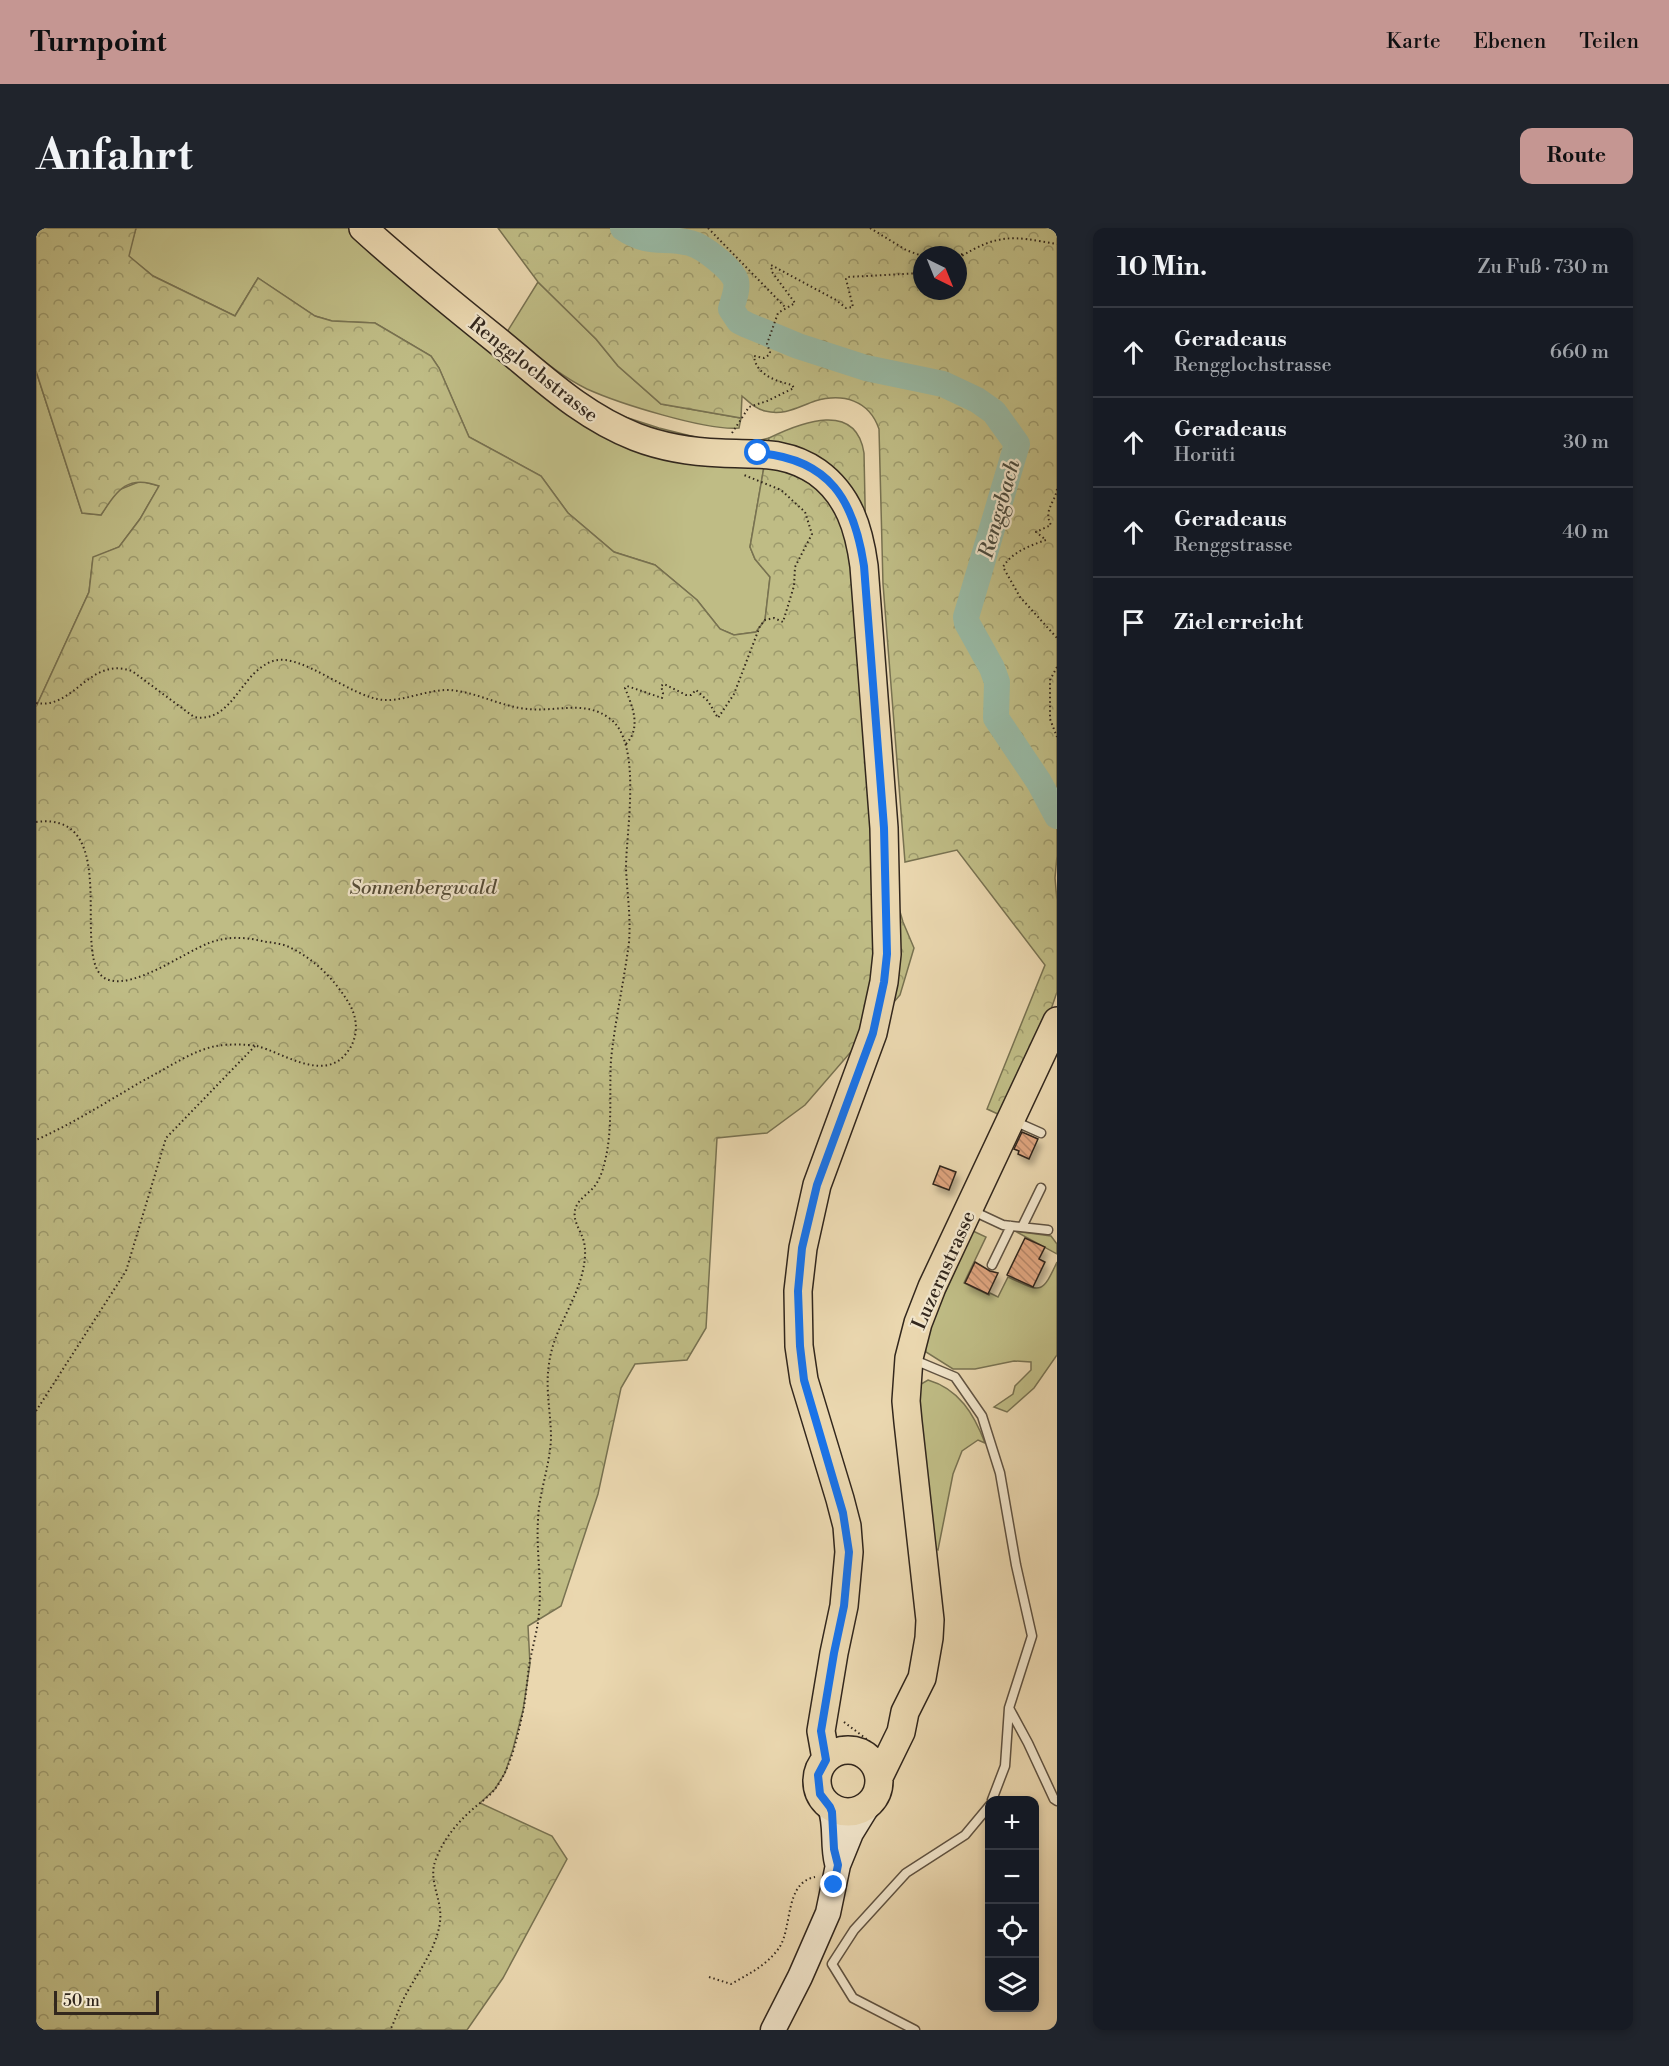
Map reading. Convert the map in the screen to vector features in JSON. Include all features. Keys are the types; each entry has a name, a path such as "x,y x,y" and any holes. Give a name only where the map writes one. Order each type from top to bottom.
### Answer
{"main road":[{"name":"Rengglochstrasse","path":"363,228 465,316 596,419 639,438 664,444 720,453 771,454 800,461 826,479 840,493 852,514 860,541 884,828 887,954 879,1008 858,1078 817,1185 802,1248 798,1291 804,1380 847,1526 849,1552 844,1606 834,1653 832,1716 821,1731 863,1756"},
{"name":"Luzernstrasse","path":"863,1756 890,1724 906,1712 922,1678 929,1638 930,1620 906,1401 909,1358 923,1307 1057,1021"},
{"path":"773,2030 824,1924 836,1875 851,1833 867,1806 877,1795 863,1756 818,1775 817,1785 820,1794 830,1807 833,1818 836,1875"},
{"path":"830,1807 848,1813 857,1812 867,1806"}],"lane":[{"path":"1011,1120 1041,1133"},
{"path":"1022,1227 1041,1188"},
{"path":"969,1209 1003,1225 1048,1230"},
{"path":"992,1265 1011,1226"},
{"path":"909,1358 955,1377 982,1416 1000,1473 1016,1565 1032,1636 1009,1708 1005,1766 994,1796"},
{"path":"1009,1708 1057,1801"},
{"path":"915,2030 853,1998 832,1964 854,1930 906,1873 965,1835 985,1811"}],"path":[{"path":"708,228 786,308"},
{"path":"870,228 913,253"},
{"path":"967,253 990,241 1008,237 1057,244"},
{"path":"726,440 749,406 767,401 794,388 792,385 768,378 754,361 754,356 765,358 769,355 767,344 778,313 795,303 772,272 771,266 836,300 846,308 853,307 847,277 913,273"},
{"path":"626,744 636,724 625,688 627,686 662,698 661,686 663,684 686,695 691,695 696,690 708,701 718,718 734,694 760,626 765,620 774,618 783,622 794,586 795,567 812,534 805,512 781,490 735,471"},
{"path":"1057,489 1049,506 1047,518 1051,525 1036,532 1046,540 1015,554 1003,567 1020,597 1057,638"},
{"path":"36,703 48,704 61,700 98,672 111,667 123,668 132,671 194,717 205,719 223,710 259,669 270,662 280,660 293,661 350,688 382,700 453,690 503,705 530,710 590,709 614,721 626,744 631,791 626,869 630,905 629,938 615,1019 609,1142 601,1176 576,1206 574,1214 585,1243 585,1259 574,1298 561,1323 549,1357 547,1382 551,1438 537,1524 539,1611 523,1710 505,1773 488,1797 466,1815 452,1831 436,1858 432,1880 440,1907 439,1929 433,1948 401,2004 390,2030"},
{"path":"1057,667 1050,680 1050,719 1057,736"},
{"path":"36,822 50,821 64,824 81,843 87,858 91,885 91,935 96,969 100,976 108,980 125,981 209,943 228,937 249,938 287,946 314,962 341,990 356,1016 356,1034 352,1048 340,1061 326,1066 307,1064 255,1046 217,1046 188,1056 58,1130 36,1140"},
{"path":"36,1411 126,1271 166,1138 255,1046"},
{"path":"832,1716 863,1756"},
{"path":"709,1977 731,1984 759,1969 780,1947 796,1889 806,1879 836,1875"}],"green space":[{"name":"Sonnenbergwald","path":"36,228 136,228 129,256 153,276 235,316 258,278 315,316 332,321 375,323 431,356 439,368 469,437 541,476 568,513 614,552 655,565 697,600 720,629 734,635 756,632 765,620 770,577 755,559 750,547 769,438 811,422 839,421 850,426 859,437 864,453 866,551 887,867 903,922 914,948 900,995 805,1105 767,1133 717,1138 706,1328 687,1360 635,1364 621,1388 598,1494 561,1606 528,1626 530,1664 523,1710 513,1749 505,1773 495,1789 480,1803 552,1836 567,1859 503,1978 467,2030 36,2030 36,707 89,592 93,557 119,547 140,519 159,486 139,482 131,484 118,492 101,515 82,513 36,371"},
{"path":"136,228 375,228 585,404 659,428 699,438 741,445 769,438 750,547 755,559 770,577 765,620 756,632 734,635 720,629 697,600 655,565 614,552 568,513 541,476 469,437 439,368 431,356 375,323 332,321 315,316 258,278 235,316 153,276 128,256"},
{"path":"498,228 1057,228 1057,856 1055,878 1057,992 1046,1024 1000,1115 987,1109 1045,965 957,850 905,862 883,584 879,429 875,419 862,405 854,401 835,398 815,401 791,410 772,412 759,409 742,396 741,418 661,404 618,366 596,339 538,282"},
{"path":"538,282 596,339 618,366 661,404 741,418 739,428 724,428 685,421 640,408 587,389 556,370 507,332"},
{"path":"36,371 82,513 101,515 116,491 141,481 159,486 140,519 119,547 93,558 89,592 36,707"},
{"path":"973,1231 986,1237 964,1283 989,1295 990,1293 998,1297 1008,1277 1033,1288 1043,1286 1057,1262 1057,1355 1034,1388 1007,1412 994,1407 1013,1394 1015,1386 1031,1370 1031,1362 1014,1361 975,1369 953,1369 926,1352 923,1340"},
{"path":"1015,1231 1051,1236 1057,1244 1057,1254"},
{"path":"928,1380 939,1384 957,1396 976,1422 985,1443 978,1440 962,1451 953,1474 938,1550 934,1548 916,1387"}],"building":[{"path":"1022,1132 1038,1139 1029,1159 1018,1154 1019,1151 1014,1149"},
{"path":"940,1166 956,1172 949,1190 933,1184"},
{"path":"1025,1238 1045,1247 1039,1259 1045,1262 1033,1287 1007,1275"},
{"path":"975,1262 998,1273 988,1294 965,1283"}],"waterway":[{"name":"Renggbach","path":"623,228 649,239 690,243 716,259 729,270 736,281 736,292 731,309 739,321 747,325 798,346 866,368 943,384 977,400 994,412 1017,444 966,617 997,682 996,718 1039,782 1057,816"}],"route":[{"path":"758,453 800,461 809,466 835,486 852,514 864,566 884,828 887,954 884,982 873,1033 817,1185 802,1248 798,1291 804,1380 840,1499 847,1526 849,1552 844,1606 821,1731 826,1760 821,1766 817,1785 832,1812 834,1849 838,1865 834,1885"}]}
